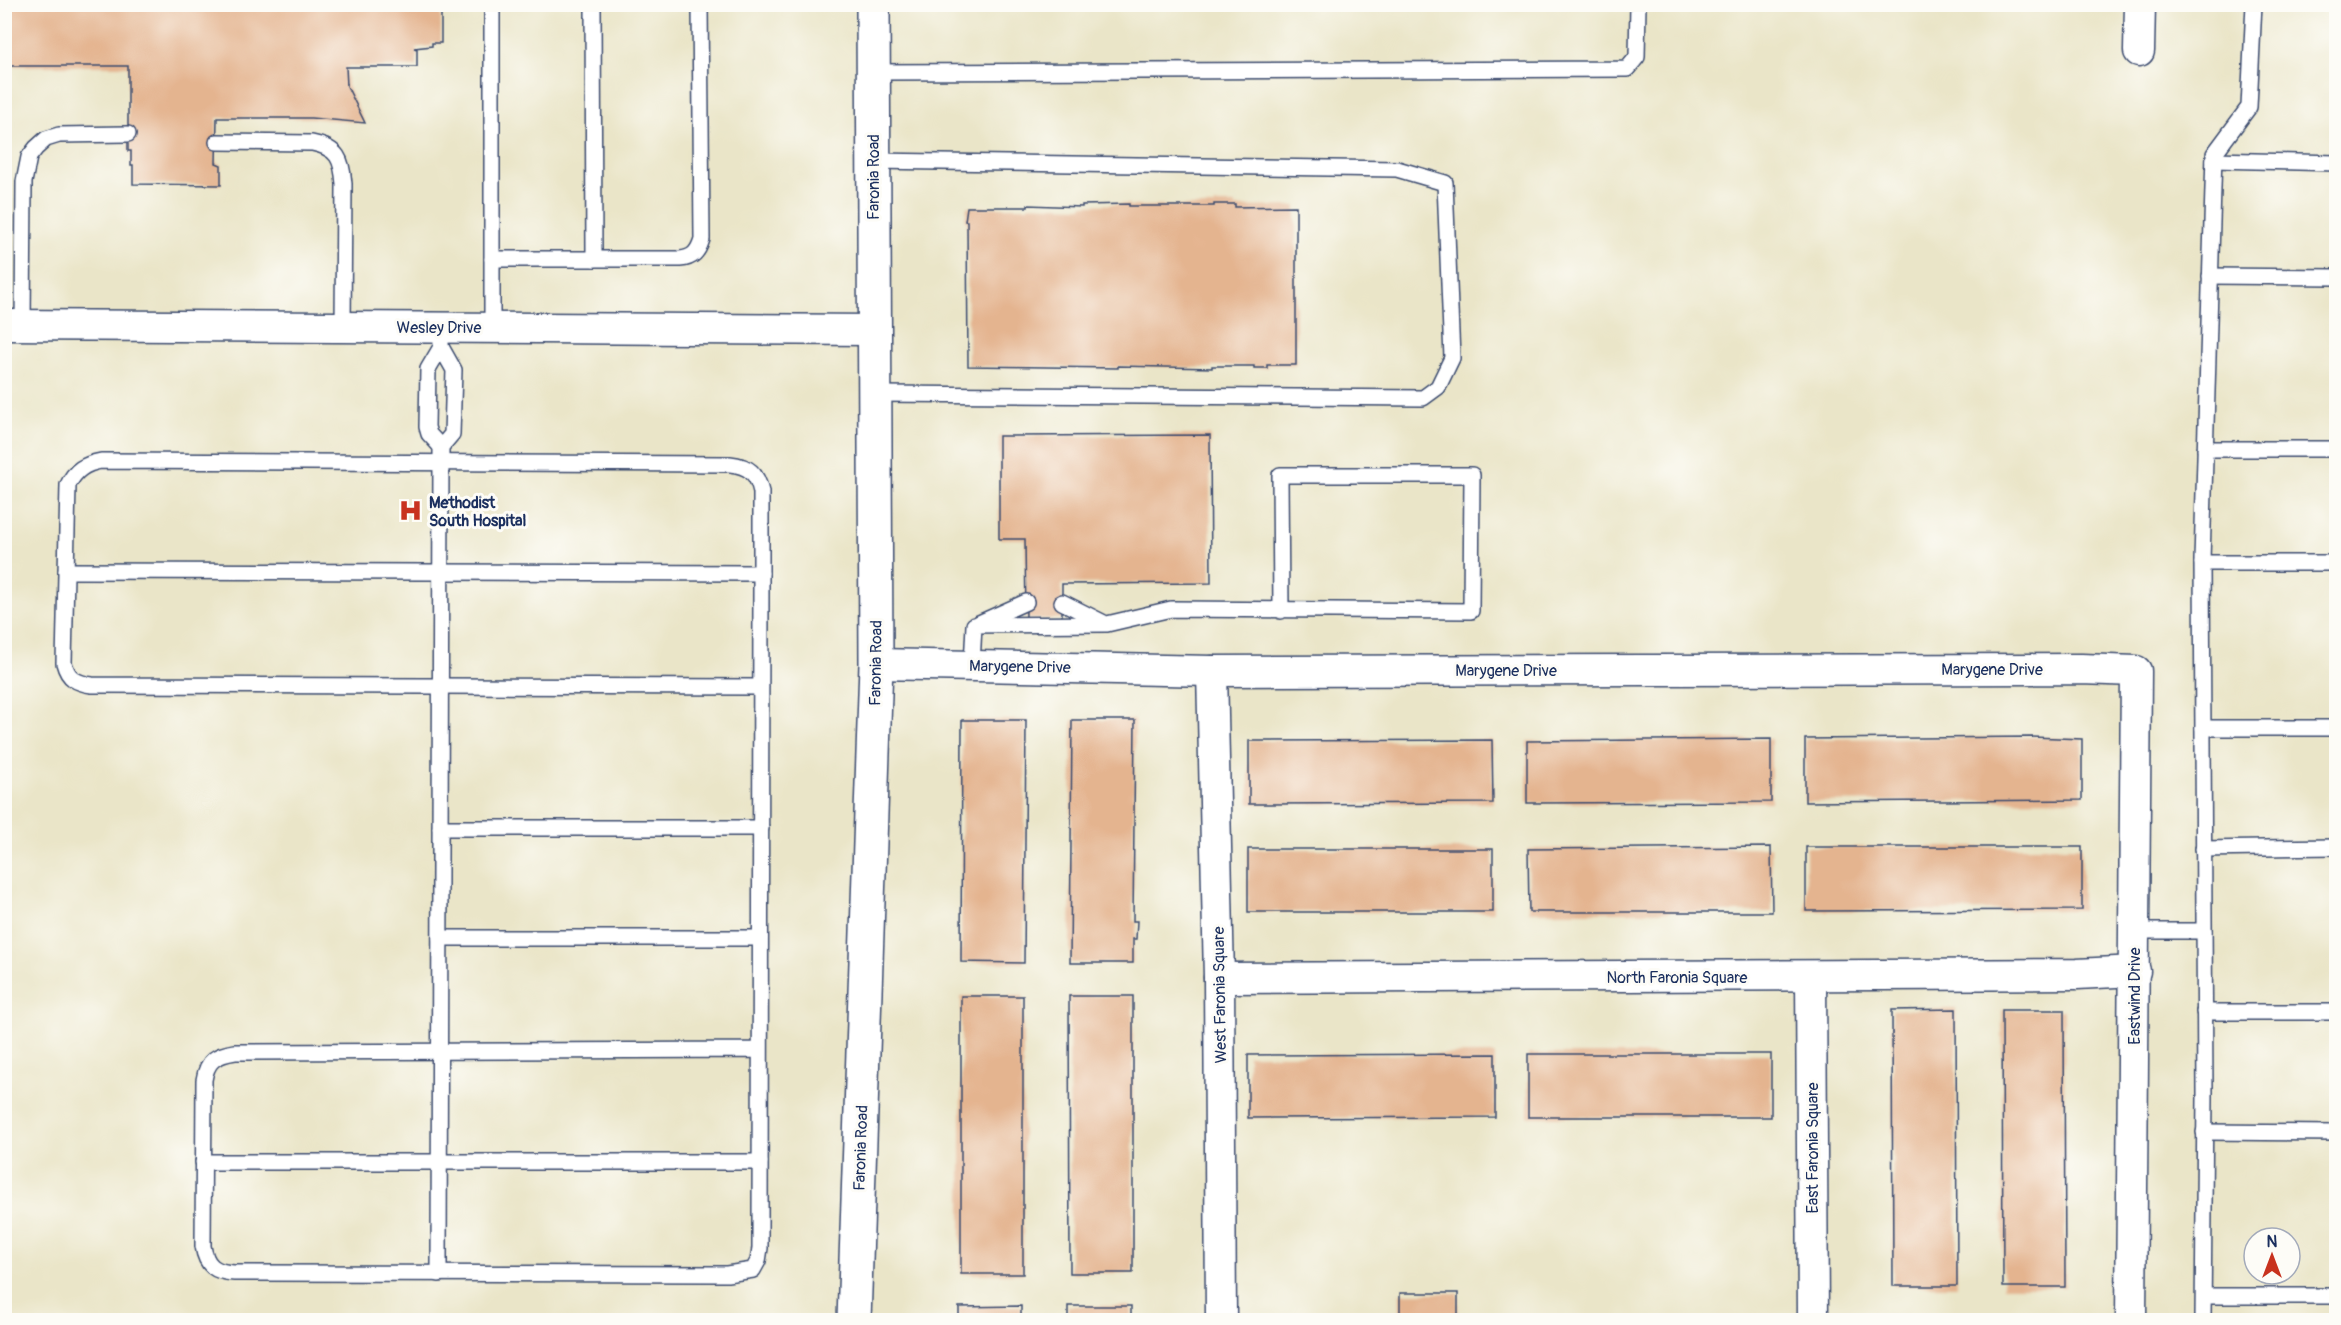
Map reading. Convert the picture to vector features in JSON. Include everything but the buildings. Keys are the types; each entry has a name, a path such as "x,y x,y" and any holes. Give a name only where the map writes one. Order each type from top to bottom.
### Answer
{"street":[{"name":"Faronia Road","path":"854,1320 876,664 873,4"},
{"path":"2139,51 2140,4"},
{"name":"Wesley Drive","path":"14,325 343,327 441,337 492,328 874,330"},
{"name":"Marygene Drive","path":"876,664 1212,670 2081,669 2136,671"},
{"name":"West Faronia Square","path":"1212,670 1219,978 1221,1320"},
{"name":"Eastwind Drive","path":"2131,1320 2136,671"},
{"name":"North Faronia Square","path":"1219,978 2078,974 2134,971"},
{"name":"East Faronia Square","path":"1811,976 1813,1320"}],"lane":[{"path":"492,4 492,328"},
{"path":"593,4 594,260"},
{"path":"492,259 680,260 690,258 698,250 702,239 700,4"},
{"path":"873,72 1627,69 1637,57 1638,4"},
{"path":"2203,1320 2202,563 2214,154 2249,107 2254,4"},
{"path":"14,325 24,183 29,157 46,139 59,135 129,134"},
{"path":"217,142 312,143 325,146 335,152 341,161 344,184 343,327"},
{"path":"2214,160 2337,163"},
{"path":"873,161 1397,169 1445,183 1452,358 1438,387 1423,398 875,394"},
{"path":"2210,276 2337,277"},
{"path":"441,337 428,369 427,428 429,434 441,447"},
{"path":"439,1274 441,447 452,434 454,372 441,337"},
{"path":"2205,449 2337,449"},
{"path":"760,1050 235,1052 212,1058 206,1066 204,1080 203,1246 205,1259 212,1268 221,1272 439,1274 727,1274 753,1270 760,1255 761,828 761,687 761,573 761,492 758,479 752,471 742,466 112,461 89,463 72,476 68,485 64,663 66,672 72,680 80,683 92,685 761,687"},
{"path":"974,625 1107,624 1171,609 1281,611 1471,611 1472,475 1280,475 1281,611"},
{"path":"2202,563 2337,563"},
{"path":"66,571 761,573"},
{"path":"974,625 1026,602"},
{"path":"1062,602 1107,624"},
{"path":"972,665 974,625"},
{"path":"2203,728 2337,728"},
{"path":"440,828 761,828"},
{"path":"2203,849 2337,847"},
{"path":"2134,931 2204,931"},
{"path":"440,938 760,938"},
{"path":"2204,1012 2337,1012"},
{"path":"2204,1132 2337,1133"},
{"path":"203,1162 760,1162"},
{"path":"2204,1296 2337,1296"}],"place":[{"name":"Methodist South Hospital","path":"411,511"}]}
